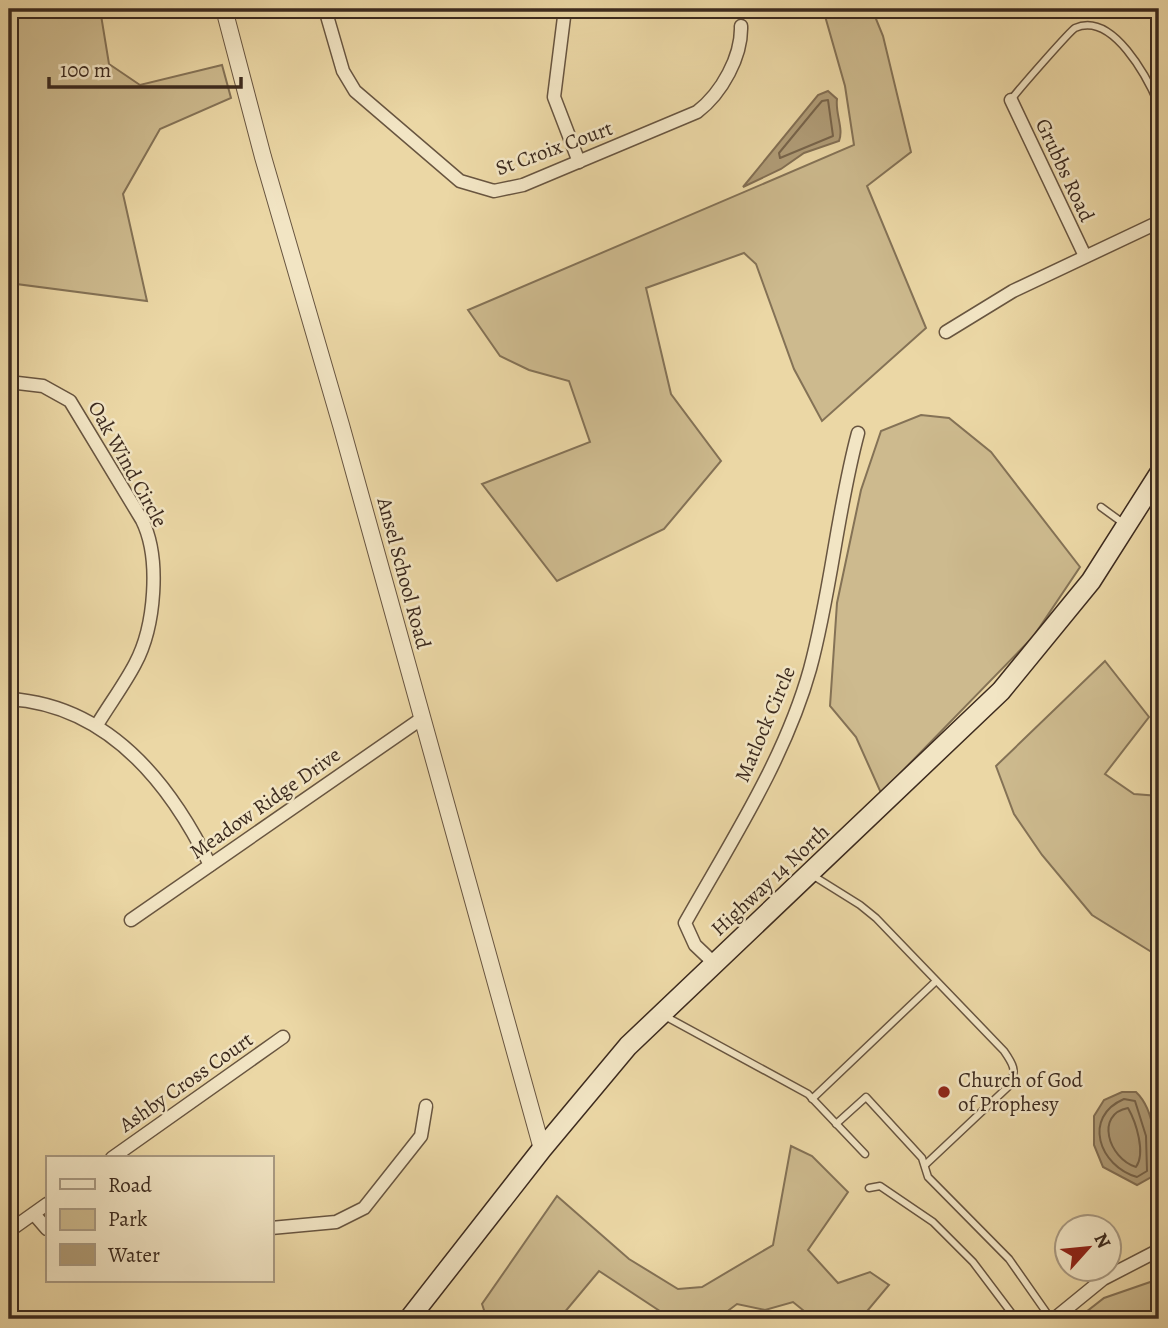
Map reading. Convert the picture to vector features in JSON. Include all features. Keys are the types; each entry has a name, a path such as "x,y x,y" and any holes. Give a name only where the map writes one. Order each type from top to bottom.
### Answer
{"main road":[{"name":"Highway 14 North","path":"409,1319 542,1149 628,1046 1001,691 1062,620 1128,526 1159,474"}],"street":[{"name":"Ansel School Road","path":"224,9 263,158 542,1149"},
{"name":"St Croix Court","path":"325,9 343,71 355,91 460,181 485,190 503,190 579,162 677,122 704,107 734,62 741,42 741,26"},
{"path":"565,9 554,97 579,162"},
{"name":"Grubbs Road","path":"1011,100 1086,256"},
{"path":"946,332 1013,290 1159,222"},
{"name":"Oak Wind Circle","path":"9,382 43,386 70,401 142,520 150,540 154,578 143,642 134,666 97,725"},
{"name":"Matlock Circle","path":"715,964 695,945 685,923 772,762 798,704 819,630 836,528 858,433"},
{"path":"9,699 46,705 97,725 159,780 210,865"},
{"name":"Meadow Ridge Drive","path":"131,920 421,719"},
{"name":"Ashby Cross Court","path":"115,1156 283,1037"},
{"path":"273,1228 336,1222 364,1208 421,1136 426,1106"},
{"path":"9,1231 46,1205"},
{"path":"33,1214 46,1228"},
{"path":"1052,1319 1103,1279 1159,1250"}],"lane":[{"path":"1011,100 1072,30 1093,26 1112,37 1135,57 1159,105"},
{"path":"1101,507 1128,526"},
{"path":"810,874 868,911 1004,1051 1015,1074 1010,1085 925,1165"},
{"path":"812,1099 935,982"},
{"path":"662,1014 812,1099 865,1154"},
{"path":"836,1124 866,1097 922,1158 928,1177 1009,1259 1052,1319"},
{"path":"869,1188 880,1186 933,1222 972,1262 1016,1319"}],"green space":[{"path":"9,9 100,9 109,64 140,85 222,65 231,98 160,129 123,194 147,301 9,283"},
{"path":"823,9 872,9 883,36 911,152 867,186 926,328 822,421 794,369 756,264 744,253 646,288 671,394 721,461 664,529 557,581 482,484 590,442 569,381 529,370 500,356 468,310 854,145 845,86"},
{"path":"921,415 949,418 991,452 1080,567 1033,637 881,793 856,737 830,706 837,603 861,490 881,431"},
{"path":"1105,661 1149,717 1105,774 1134,794 1159,796 1158,956 1092,915 1042,855 1014,814 996,766"},
{"path":"791,1146 812,1156 848,1192 808,1250 838,1283 870,1272 889,1285 863,1316 814,1319 793,1302 765,1310 737,1304 717,1319 672,1319 599,1271 559,1319 487,1319 482,1304 557,1196 629,1259 678,1289 702,1287 773,1245"},
{"path":"1159,1279 1159,1319 1077,1319 1104,1298"}],"water":[{"path":"828,91 837,99 841,131 839,141 804,153 781,169 743,187 818,95"},
{"path":"1122,1092 1136,1092 1143,1100 1154,1132 1153,1176 1137,1185 1103,1167 1094,1145 1094,1116 1104,1100"}],"place":[{"name":"Church of God of Prophesy","path":"944,1092"}]}
